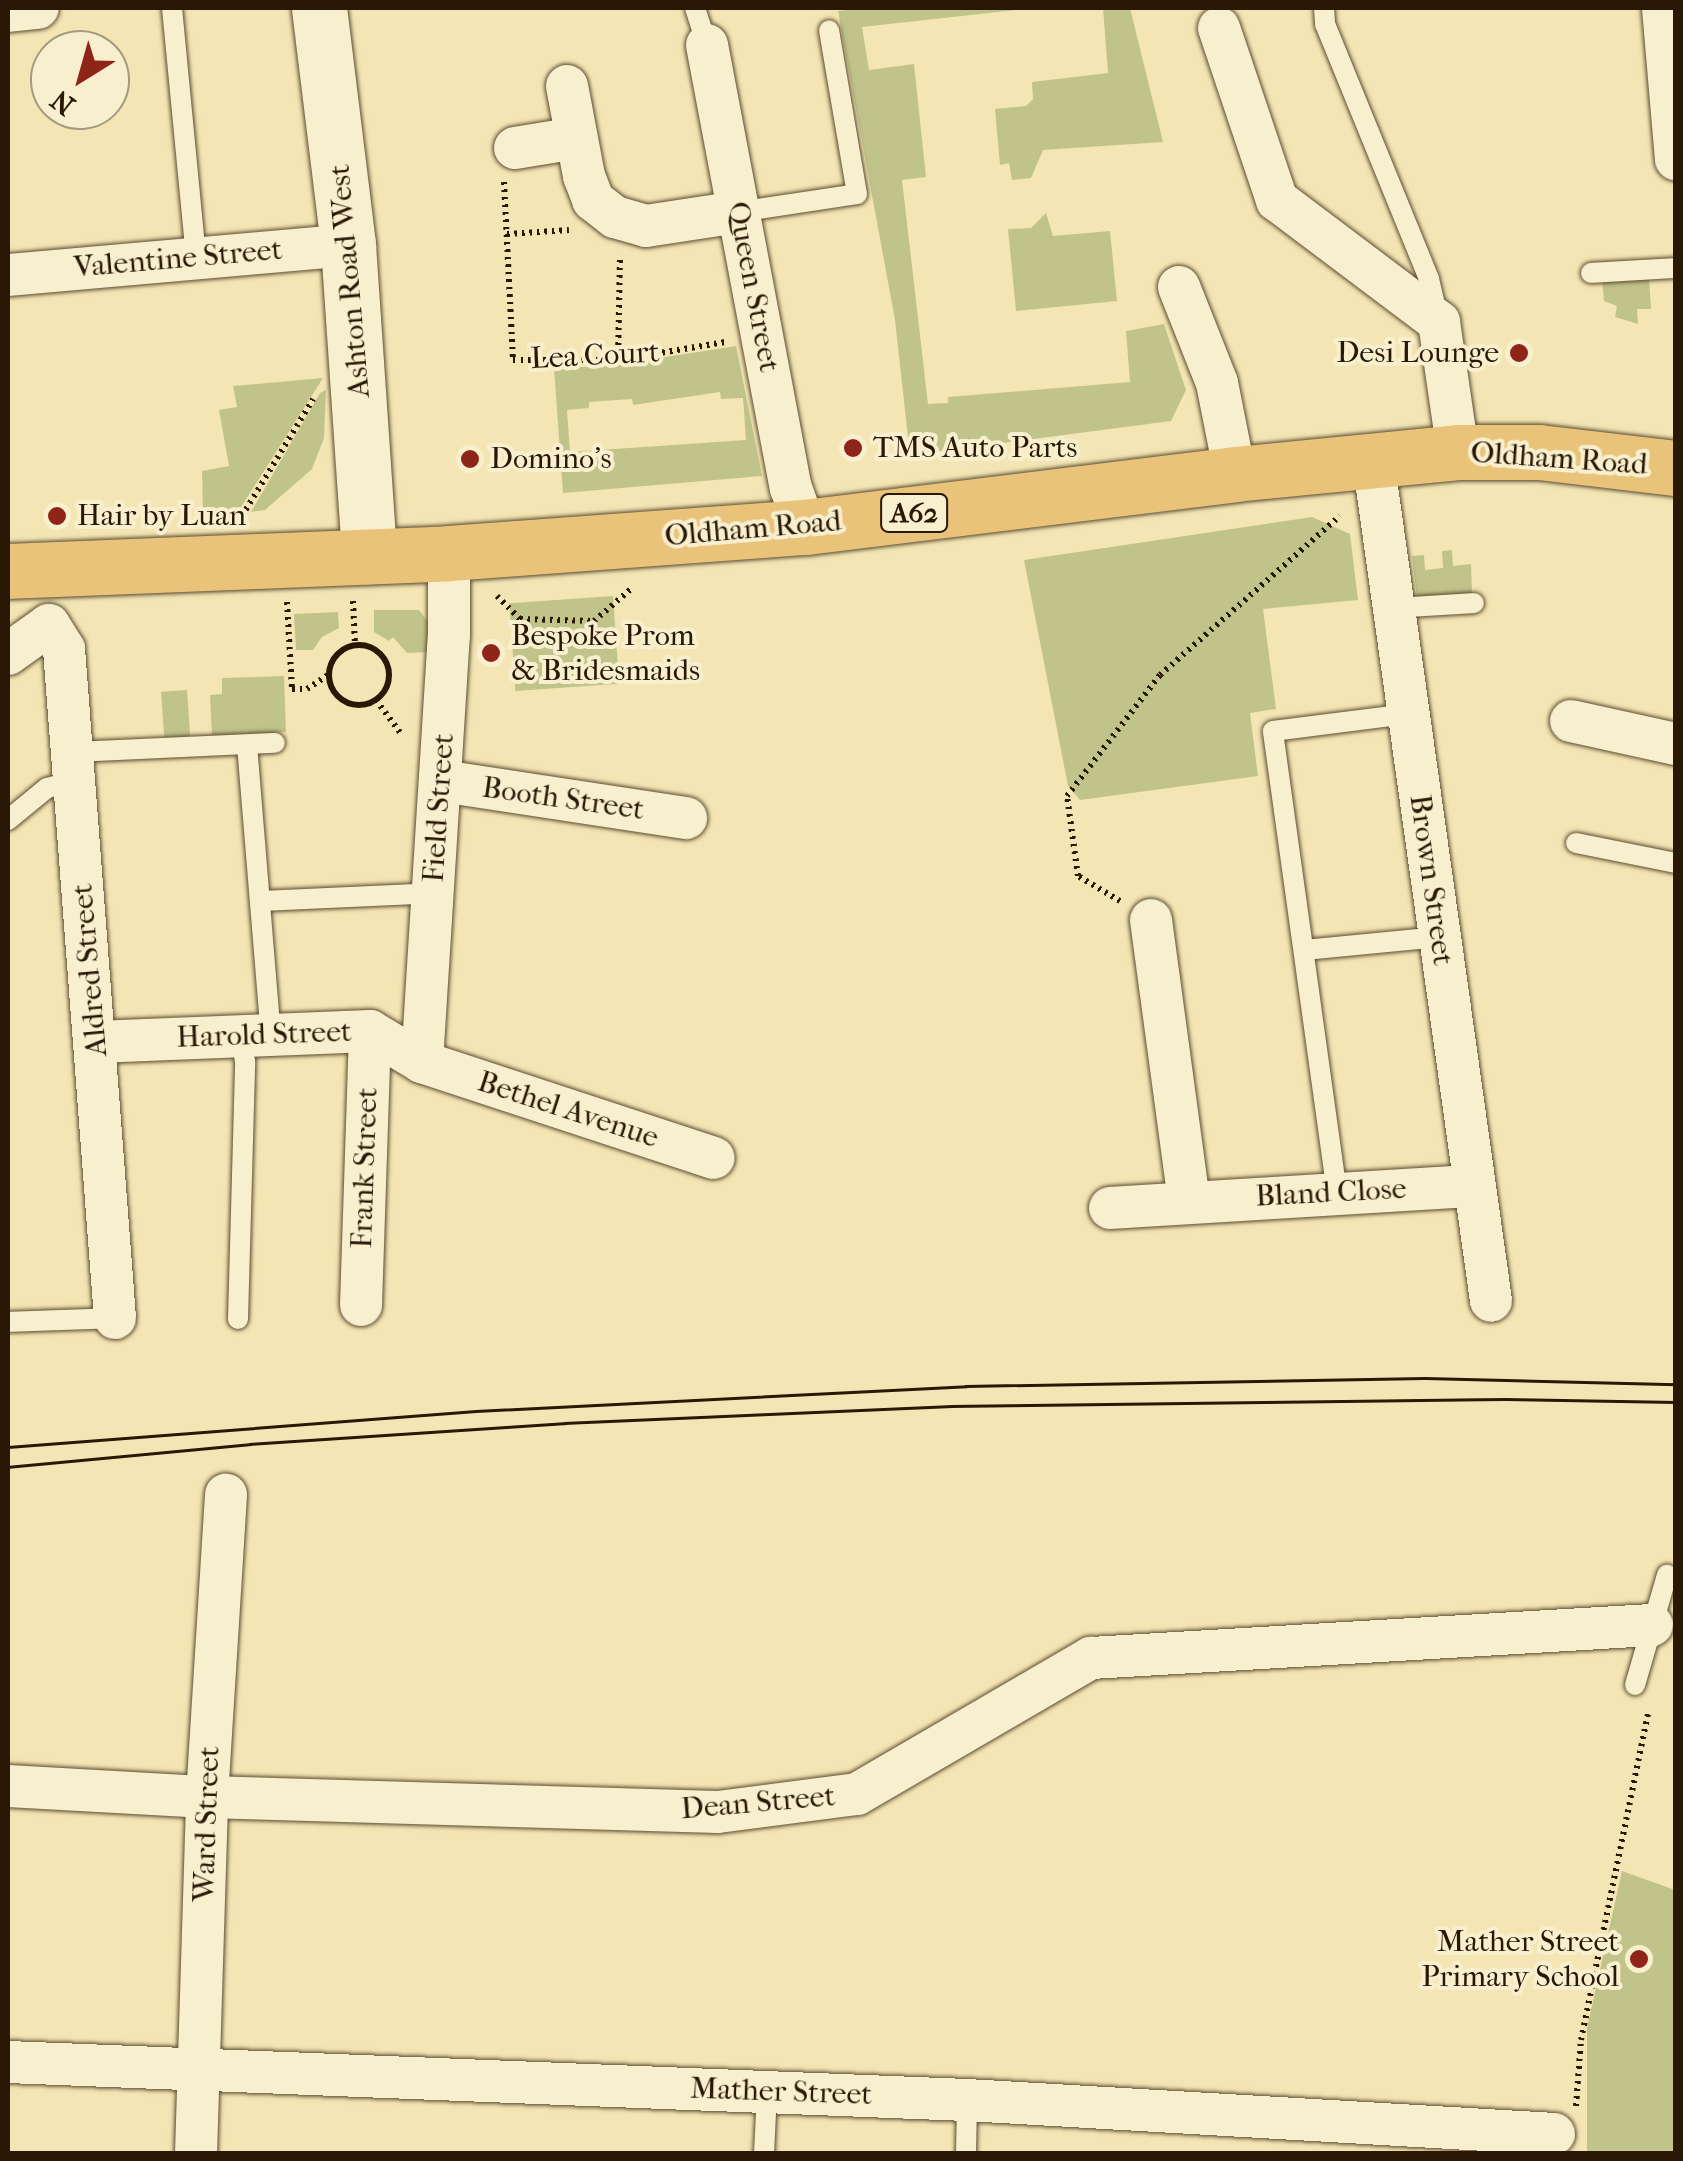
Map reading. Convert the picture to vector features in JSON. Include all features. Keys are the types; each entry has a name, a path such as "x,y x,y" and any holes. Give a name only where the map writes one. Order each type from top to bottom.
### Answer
{"highway":[{"name":"Oldham Road","path":"29,571 361,577 449,553 805,526 1235,474 1362,482 1458,452 1539,452 1676,468"}],"street":[{"path":"8,11 38,8"},
{"name":"Ashton Road West","path":"319,8 348,244 361,577"},
{"path":"1663,8 1676,159"},
{"name":"Queen Street","path":"701,26 791,488 805,526"},
{"path":"1219,28 1276,200 1439,322 1458,452"},
{"path":"567,86 593,200 616,217 646,226 738,212"},
{"path":"510,161 576,138"},
{"name":"Valentine Street","path":"8,275 348,244"},
{"path":"1180,287 1217,383 1235,474"},
{"name":"Brown Street","path":"1362,482 1393,608 1491,1301"},
{"name":"Field Street","path":"422,1062 441,781 449,553"},
{"path":"8,654 49,625 29,571"},
{"name":"Aldred Street","path":"49,625 64,649 115,1318"},
{"path":"1571,722 1676,744"},
{"name":"Booth Street","path":"441,781 686,818"},
{"path":"1151,920 1189,1200"},
{"name":"Harold Street","path":"96,1042 370,1030 422,1062"},
{"name":"Frank Street","path":"361,1305 370,1030"},
{"name":"Bethel Avenue","path":"422,1062 714,1158"},
{"name":"Bland Close","path":"1110,1208 1189,1200 1473,1186"},
{"name":"Ward Street","path":"196,2154 207,1798 226,1495"},
{"name":"Dean Street","path":"8,1786 207,1798 718,1812 858,1794 1091,1658 1664,1625"},
{"name":"Mather Street","path":"8,2062 967,2100 1528,2140"}],"lane":[{"path":"172,8 196,257"},
{"path":"1324,8 1325,24 1430,280 1439,322"},
{"path":"738,212 857,194 829,30"},
{"path":"1591,273 1676,268"},
{"path":"1393,608 1474,603"},
{"path":"1338,1193 1273,731 1408,714"},
{"path":"8,820 74,767 276,743"},
{"path":"238,1320 245,1062 256,1034 260,902 247,745"},
{"path":"1576,843 1676,863"},
{"path":"260,902 434,893"},
{"path":"1304,950 1439,936"},
{"path":"8,1322 115,1318"},
{"path":"1635,1684 1664,1625 1667,1575"},
{"path":"764,2154 768,2092"},
{"path":"966,2154 967,2100"}],"path":[{"name":"Lea Court","path":"510,161 507,234 513,360 618,360 742,340"},
{"path":"507,234 577,229"},
{"path":"618,360 621,242"},
{"path":"242,520 242,512 319,389"},
{"path":"1151,920 1078,876 1067,796 1160,676 1362,482"},
{"path":"355,644 361,577"},
{"path":"492,592 520,620 594,621 638,583"},
{"path":"287,601 292,689 307,689 330,674"},
{"path":"355,644 375,648 388,664 388,684 382,694 367,704 349,702 334,692 330,674 337,655 355,644"},
{"path":"1528,2140 1576,2107 1581,2040 1651,1702"}],"green space":[{"path":"1034,8 862,27 869,70 914,64 926,177 902,180 928,404 948,403 948,397 1130,382 1126,331 1164,324 1186,390 1171,421 910,455 895,320 838,11"},
{"path":"1103,8 1130,8 1163,142 1043,150 1031,178 1012,180 1009,163 1000,165 995,109 1026,106 1033,99 1032,82 1108,73"},
{"path":"1046,213 1053,236 1110,231 1117,301 1016,311 1008,229 1031,228"},
{"path":"1649,277 1651,309 1637,309 1638,324 1615,317 1617,306 1604,301 1602,280"},
{"path":"736,346 762,476 563,493 554,368 608,366","holes":["720,392 721,399 743,398 746,440 570,452 567,410 589,408 589,402 632,399 633,405"]},
{"path":"323,378 236,515 203,513 202,471 229,466 219,410 237,407 233,386"},
{"path":"326,390 324,438 312,469 265,510 251,512 320,393"},
{"path":"1312,517 1350,534 1358,600 1263,609 1276,709 1250,713 1258,776 1080,800 1068,786 1024,560"},
{"path":"1452,550 1453,566 1471,564 1472,594 1417,598 1412,556 1424,555 1425,570 1443,568 1442,551"},
{"path":"613,596 619,684 515,691 509,603"},
{"path":"374,610 419,610 429,623 430,652 407,653 393,637 389,641 374,632"},
{"path":"338,612 339,628 322,637 313,650 296,650 294,614"},
{"path":"284,676 286,732 212,736 210,695 222,694 222,678"},
{"path":"187,690 190,736 164,738 161,692"},
{"name":"Mather Street Primary School","path":"1622,1871 1675,1890 1675,2153 1587,2153 1587,2028"}],"tram line":[{"path":"8,1447 476,1411 966,1386 1425,1378 1676,1384"},
{"path":"8,1467 250,1444 565,1423 951,1406 1505,1399 1676,1402"}],"place":[{"name":"Desi Lounge","path":"1519,353"},
{"name":"TMS Auto Parts","path":"853,448"},
{"name":"Domino's","path":"470,459"},
{"name":"Hair by Luan","path":"57,516"},
{"name":"Bespoke Prom & Bridesmaids","path":"491,653"},
{"name":"Mather Street Primary School","path":"1639,1959"}]}
